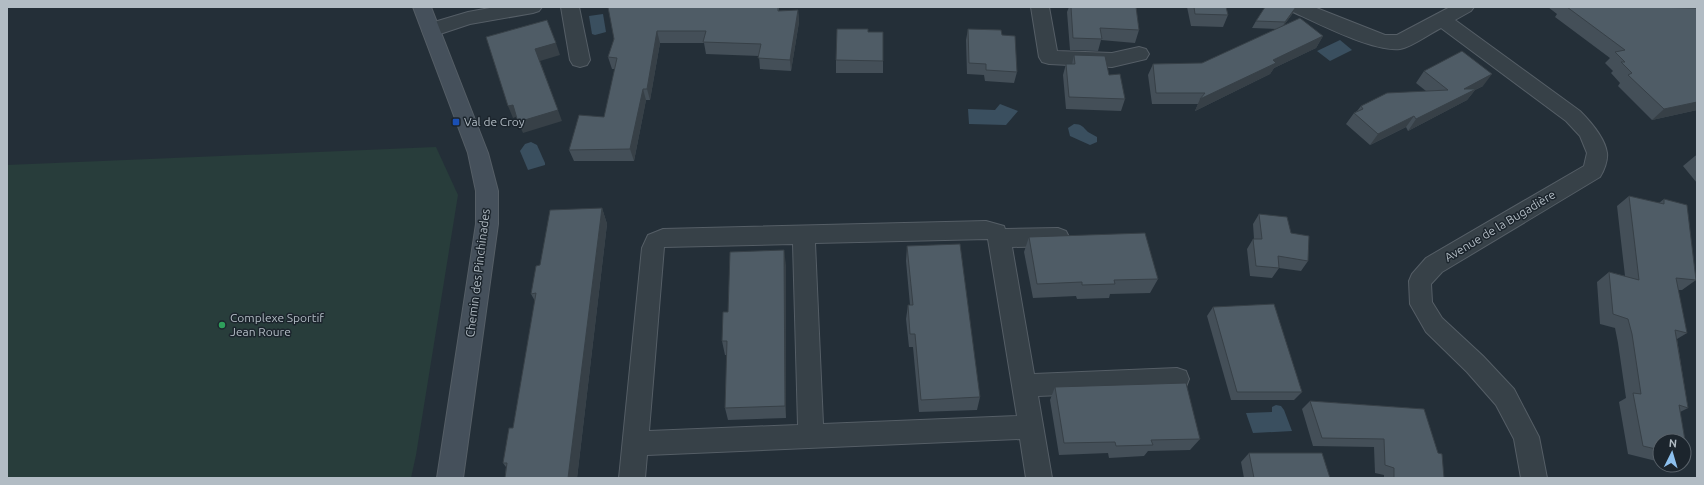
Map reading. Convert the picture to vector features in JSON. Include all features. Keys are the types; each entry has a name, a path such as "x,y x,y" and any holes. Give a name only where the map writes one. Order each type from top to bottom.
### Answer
{"street":[{"name":"Chemin des Pinchinades","path":"422,7 478,153 487,191 487,224 450,478"},
{"path":"431,30 468,18 533,7"},
{"path":"570,7 580,60"},
{"path":"1040,7 1049,57 1112,60 1139,54"},
{"path":"1297,7 1368,37 1385,42 1400,42 1465,7"},
{"name":"Avenue de la Bugadière","path":"1442,20 1573,116 1588,132 1597,153 1593,171 1434,265 1420,281 1421,304 1434,325 1475,364 1505,397 1526,437 1534,478"},
{"path":"632,478 653,248 656,241 663,238 986,230 996,232 999,238 1039,478"},
{"path":"804,234 811,437"},
{"path":"999,238 1075,236"},
{"path":"1024,386 1177,379"},
{"path":"635,444 1031,427"}],"green space":[{"name":"Complexe Sportif Jean Roure","path":"436,147 458,195 411,478 7,478 7,165"}],"water":[{"path":"603,14 606,32 595,35 592,34 589,16"},
{"path":"1340,40 1352,50 1330,61 1317,51"},
{"path":"1000,104 1018,111 1006,125 969,124 968,109 995,110"},
{"path":"1074,124 1081,125 1088,132 1097,137 1097,142 1090,145 1070,136 1068,128"},
{"path":"531,142 537,145 545,165 528,170 520,151 525,144"},
{"path":"1276,405 1281,406 1284,410 1292,431 1253,433 1246,413 1272,412 1272,407"}],"building":[{"path":"608,7 778,7 778,11 798,10 790,60 758,58 761,44 703,42 706,31 657,31 647,89 643,89 630,149 569,150 579,115 604,117 617,58 608,57 614,39"},
{"path":"1071,7 1136,7 1139,30 1100,28 1102,39 1073,38"},
{"path":"1194,7 1226,7 1228,15 1195,14"},
{"path":"1265,7 1296,7 1285,22 1256,21"},
{"path":"1567,7 1697,8 1697,102 1664,109 1628,75 1632,73 1621,62 1625,62 1615,52 1625,50"},
{"path":"1300,18 1323,36 1273,60 1276,63 1200,99 1205,93 1156,93 1153,64 1202,63"},
{"path":"547,20 556,43 535,49 558,110 518,122 513,105 508,106 486,37"},
{"path":"837,29 868,29 868,32 883,32 883,61 836,60"},
{"path":"968,29 1001,30 1002,35 1015,36 1017,72 986,70 986,64 969,63"},
{"path":"1462,51 1492,74 1464,89 1476,89 1416,119 1414,116 1378,134 1354,113 1363,109 1361,106 1387,93 1448,90 1424,71"},
{"path":"1074,55 1105,56 1109,75 1120,74 1125,99 1069,97 1066,64 1075,64"},
{"path":"1629,196 1664,204 1664,199 1687,205 1696,280 1676,278 1687,333 1675,330 1688,408 1679,405 1684,433 1652,433 1652,448 1643,446 1633,393 1641,394 1632,334 1628,319 1613,314 1609,272 1639,280"},
{"path":"602,208 568,478 505,478 507,463 503,463 509,428 513,428 536,293 531,294 536,266 540,265 550,210"},
{"path":"1259,214 1287,217 1291,233 1309,236 1308,261 1278,256 1279,268 1256,266 1253,239 1262,239"},
{"path":"1145,233 1158,279 1114,280 1115,284 1082,285 1082,282 1037,284 1029,237"},
{"path":"960,244 980,397 921,400 915,334 910,334 908,305 913,305 907,246"},
{"path":"784,250 785,406 725,408 727,341 722,341 723,312 728,312 730,252"},
{"path":"1274,304 1302,392 1237,392 1213,307"},
{"path":"1186,383 1200,439 1151,440 1153,445 1116,446 1115,442 1064,443 1055,387"},
{"path":"1310,401 1424,409 1438,453 1442,454 1444,478 1394,478 1394,468 1385,465 1384,439 1322,438"},
{"path":"1249,453 1322,453 1330,478 1254,478"}],"place":[{"name":"Val de Croy","path":"456,122"},
{"name":"Complexe Sportif Jean Roure","path":"222,325"}]}
